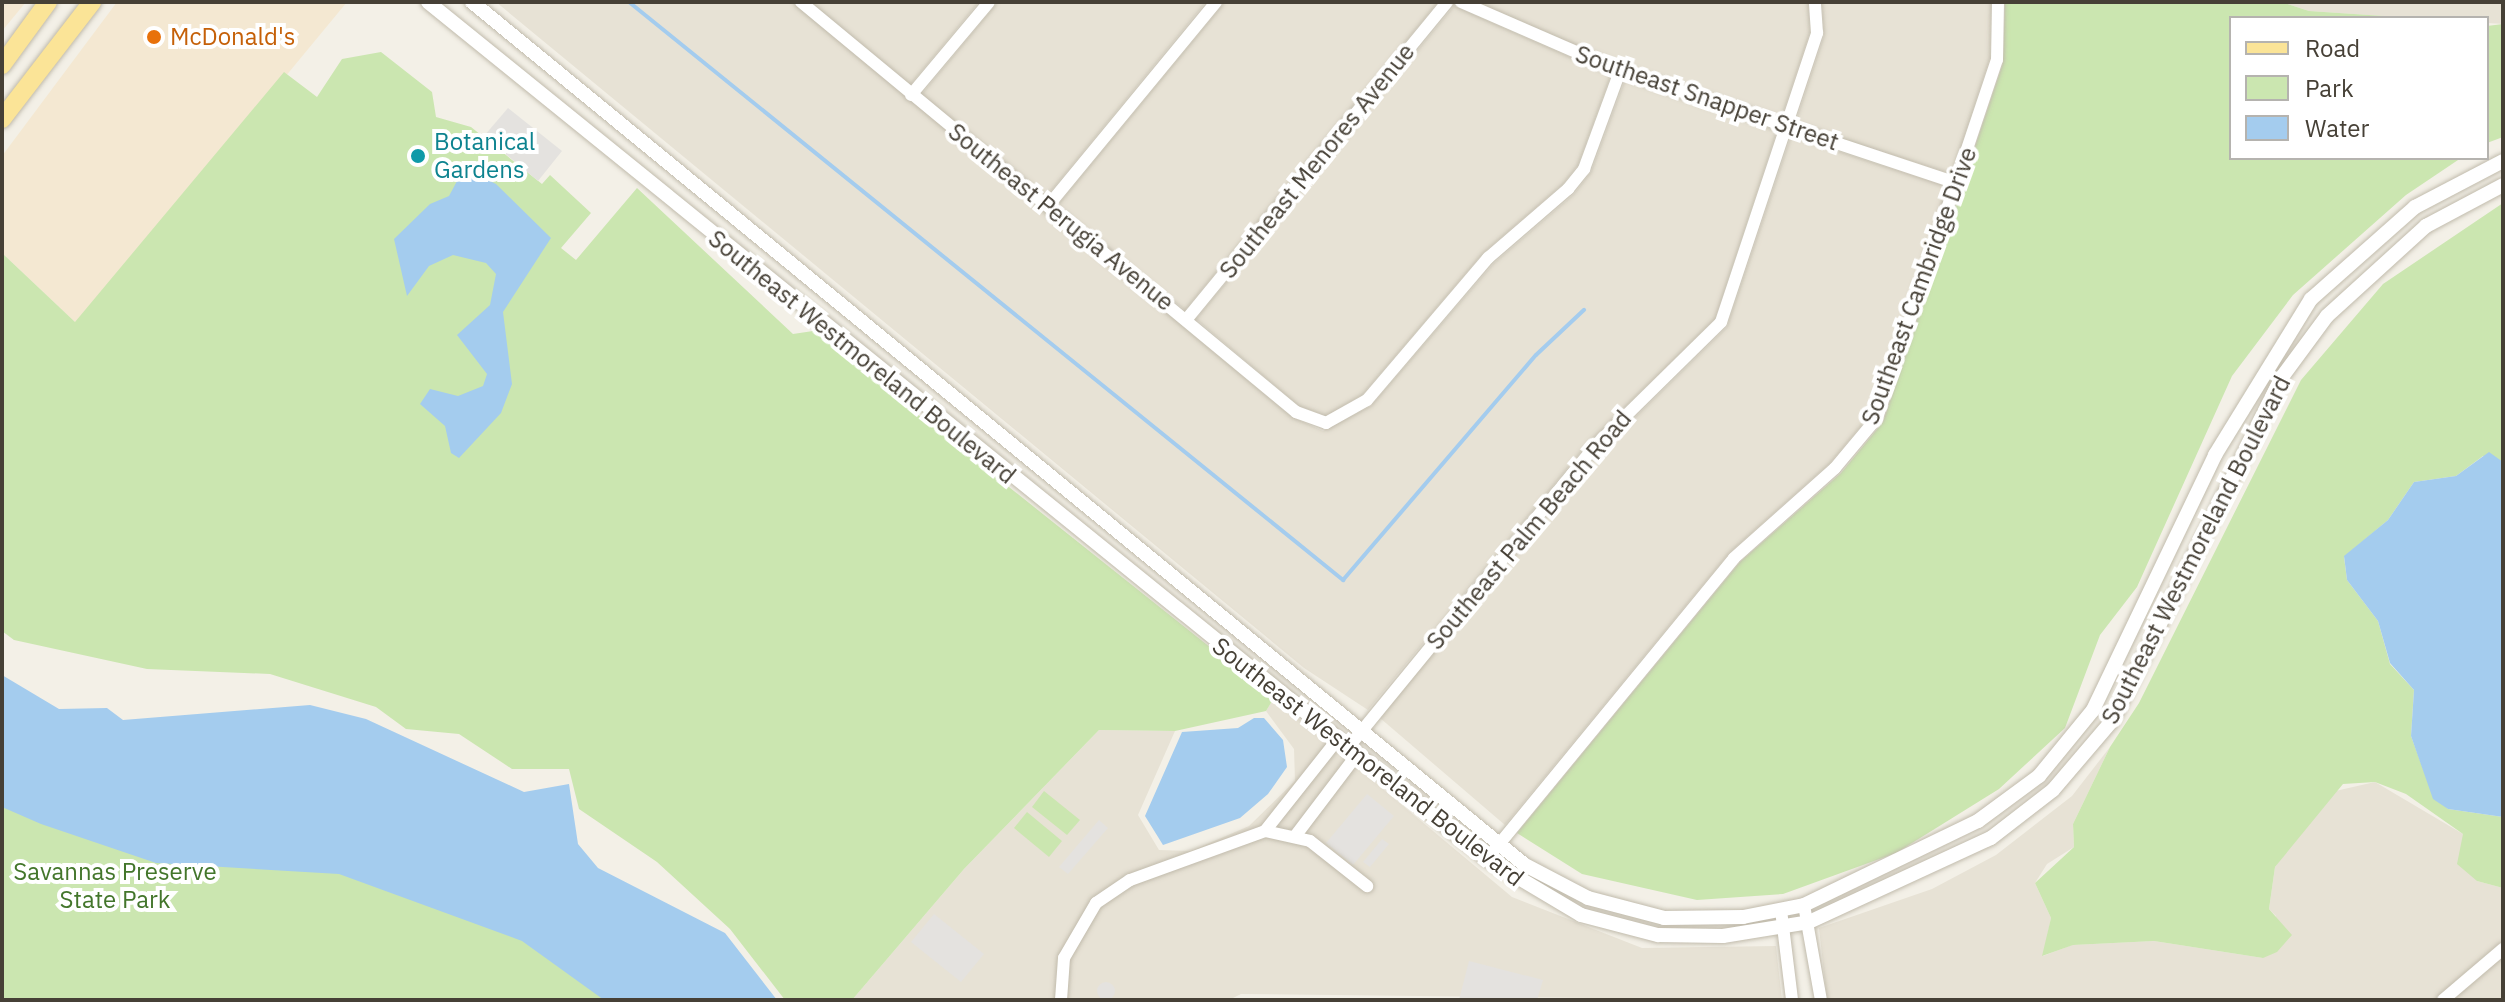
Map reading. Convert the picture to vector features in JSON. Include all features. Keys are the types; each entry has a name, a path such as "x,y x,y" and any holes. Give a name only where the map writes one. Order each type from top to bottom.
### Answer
{"main road":[{"path":"3,60 48,2"},
{"path":"2,119 92,2"}],"street":[{"name":"Southeast Westmoreland Boulevard","path":"428,2 1487,859 1543,896 1623,928 1723,936 1785,929 1809,922 1991,838 2053,790 2112,721 2282,377 2327,316 2426,226 2503,185"},
{"name":"Southeast Westmoreland Boulevard","path":"472,2 1498,845 1556,884 1664,918 1781,910 1804,905 1978,821 2039,776 2093,710 2215,455 2311,299 2415,207 2503,161"},
{"name":"Southeast Perugia Avenue","path":"801,2 1296,412 1326,423 1367,400 1479,267 1568,189 1584,169 1620,71"},
{"path":"911,95 989,2"},
{"path":"1048,206 1216,2"},
{"name":"Southeast Menores Avenue","path":"1186,320 1447,2"},
{"name":"Southeast Snapper Street","path":"1461,2 1620,71 1957,183"},
{"name":"Southeast Palm Beach Road","path":"1347,748 1594,447 1721,322 1817,33 1815,2"},
{"name":"Southeast Cambridge Drive","path":"1487,859 1734,558 1860,444 1877,418 1997,60 1998,2"},
{"path":"1061,1000 1064,958 1096,903 1130,880 1265,831 1347,748"},
{"path":"1296,835 1347,748"},
{"path":"1265,831 1296,835 1367,886"},
{"path":"1804,905 1821,1000"},
{"path":"1781,910 1792,1000"},
{"path":"2443,1000 2503,949"}],"shaded area":[{"path":"2,2 26,2 2,31"},
{"path":"117,2 347,2 79,326 2,253 2,156"},
{"path":"496,2 792,2 1292,417 1323,431 1371,406 1494,263 1574,194 1591,172 1625,80 1777,131 1715,319 1589,442 1368,710 1304,668"},
{"path":"810,2 979,2 910,85"},
{"path":"998,2 1206,2 1046,197 921,95"},
{"path":"1225,2 1438,2 1185,310 1057,206"},
{"path":"1476,2 1808,2 1810,32 1781,119 1622,65"},
{"path":"1822,2 1991,2 1990,58 1952,174 1795,124 1824,36"},
{"path":"2281,2 2503,2 2503,24 2489,23 2489,16 2384,16 2309,11"},
{"path":"1454,6 1611,75 1578,165 1563,184 1483,253 1362,395 1326,416 1299,406 1196,319"},
{"path":"508,108 562,151 538,181 484,136"},
{"path":"1791,136 1948,187 1871,414 1830,463 1729,553 1505,825 1380,718 1600,452 1727,327"},
{"path":"1274,698 1512,897 1642,948 1776,946 1782,1000 1241,994 1229,1000 852,1000 964,869 1099,730 1175,731 1138,815 1159,850 1191,851 1249,826 1295,781 1294,749 1266,711"},
{"path":"2110,747 2073,824 2074,847 2047,864 2035,883 2051,918 2043,956 2072,945 2154,941 2263,958 2276,916 2269,909 2275,867 2331,792 2375,782 2463,834 2477,881 2503,888 2503,1000 1827,1000 1819,928 1932,889 1996,855 2072,796"},
{"path":"1367,794 1394,816 1353,865 1326,843"},
{"path":"1099,820 1108,828 1068,874 1059,867"},
{"path":"1382,839 1389,844 1370,867 1363,862"},
{"path":"934,914 984,954 961,982 911,942"},
{"path":"1469,961 1543,980 1537,1000 1459,1000"},
{"path":"1106,982 1115,991 1106,1000 1097,991"}],"green space":[{"path":"2005,2 2281,2 2309,11 2384,16 2229,16 2229,160 2458,160 2406,195 2293,295 2232,376 2137,587 2100,635 2065,728 1999,789 1896,853 1783,894 1697,900 1582,874 1517,833 1740,562 1841,473 1883,422 2003,63"},
{"path":"2503,24 2503,137 2489,142 2489,26"},
{"path":"381,52 432,92 436,117 471,127 542,184 550,175 591,213 561,248 576,260 637,188 793,334 813,331 1274,698 1266,711 1175,731 1099,730 964,869 852,1000 785,1000 730,929 657,862 579,809 569,769 512,769 459,734 406,729 376,707 270,674 147,669 14,640 2,631 2,253 75,322 284,72 317,97 342,59"},
{"path":"2503,203 2503,462 2483,456 2456,476 2414,482 2388,520 2344,557 2347,580 2378,621 2390,664 2414,690 2411,736 2430,788 2448,809 2503,817 2503,888 2477,881 2457,864 2463,834 2406,794 2375,782 2343,784 2275,867 2269,909 2292,935 2277,952 2263,958 2154,941 2073,945 2042,956 2051,918 2035,883 2074,847 2073,824 2110,747 2139,703 2301,380 2383,284"},
{"name":"Savannas Preserve State Park","path":"2,735 677,1000 2,1000"},
{"path":"1044,791 1080,820 1067,835 1032,807"},
{"path":"1027,812 1062,841 1049,857 1014,828"}],"water":[{"path":"464,168 496,184 551,238 503,312 512,384 501,413 459,458 451,453 445,426 420,404 430,389 458,396 483,386 487,374 457,335 490,305 496,274 486,263 453,255 429,266 407,296 394,239 430,204 449,196"},
{"path":"2489,452 2503,462 2503,817 2448,809 2433,799 2411,736 2414,690 2390,663 2378,621 2347,580 2344,556 2388,520 2414,482 2456,476"},
{"path":"2,675 59,709 107,708 123,720 310,705 366,719 524,792 569,784 578,844 598,868 725,933 777,1000 604,1000 522,941 339,874 156,863 41,824 2,807"},
{"path":"1254,718 1264,718 1283,740 1287,767 1268,794 1240,818 1163,845 1145,816 1182,732 1238,728"}],"waterway":[{"path":"629,2 1343,580 1536,355 1584,310"}],"place":[{"name":"McDonald's","path":"154,37"},
{"name":"Botanical Gardens","path":"418,156"}]}
